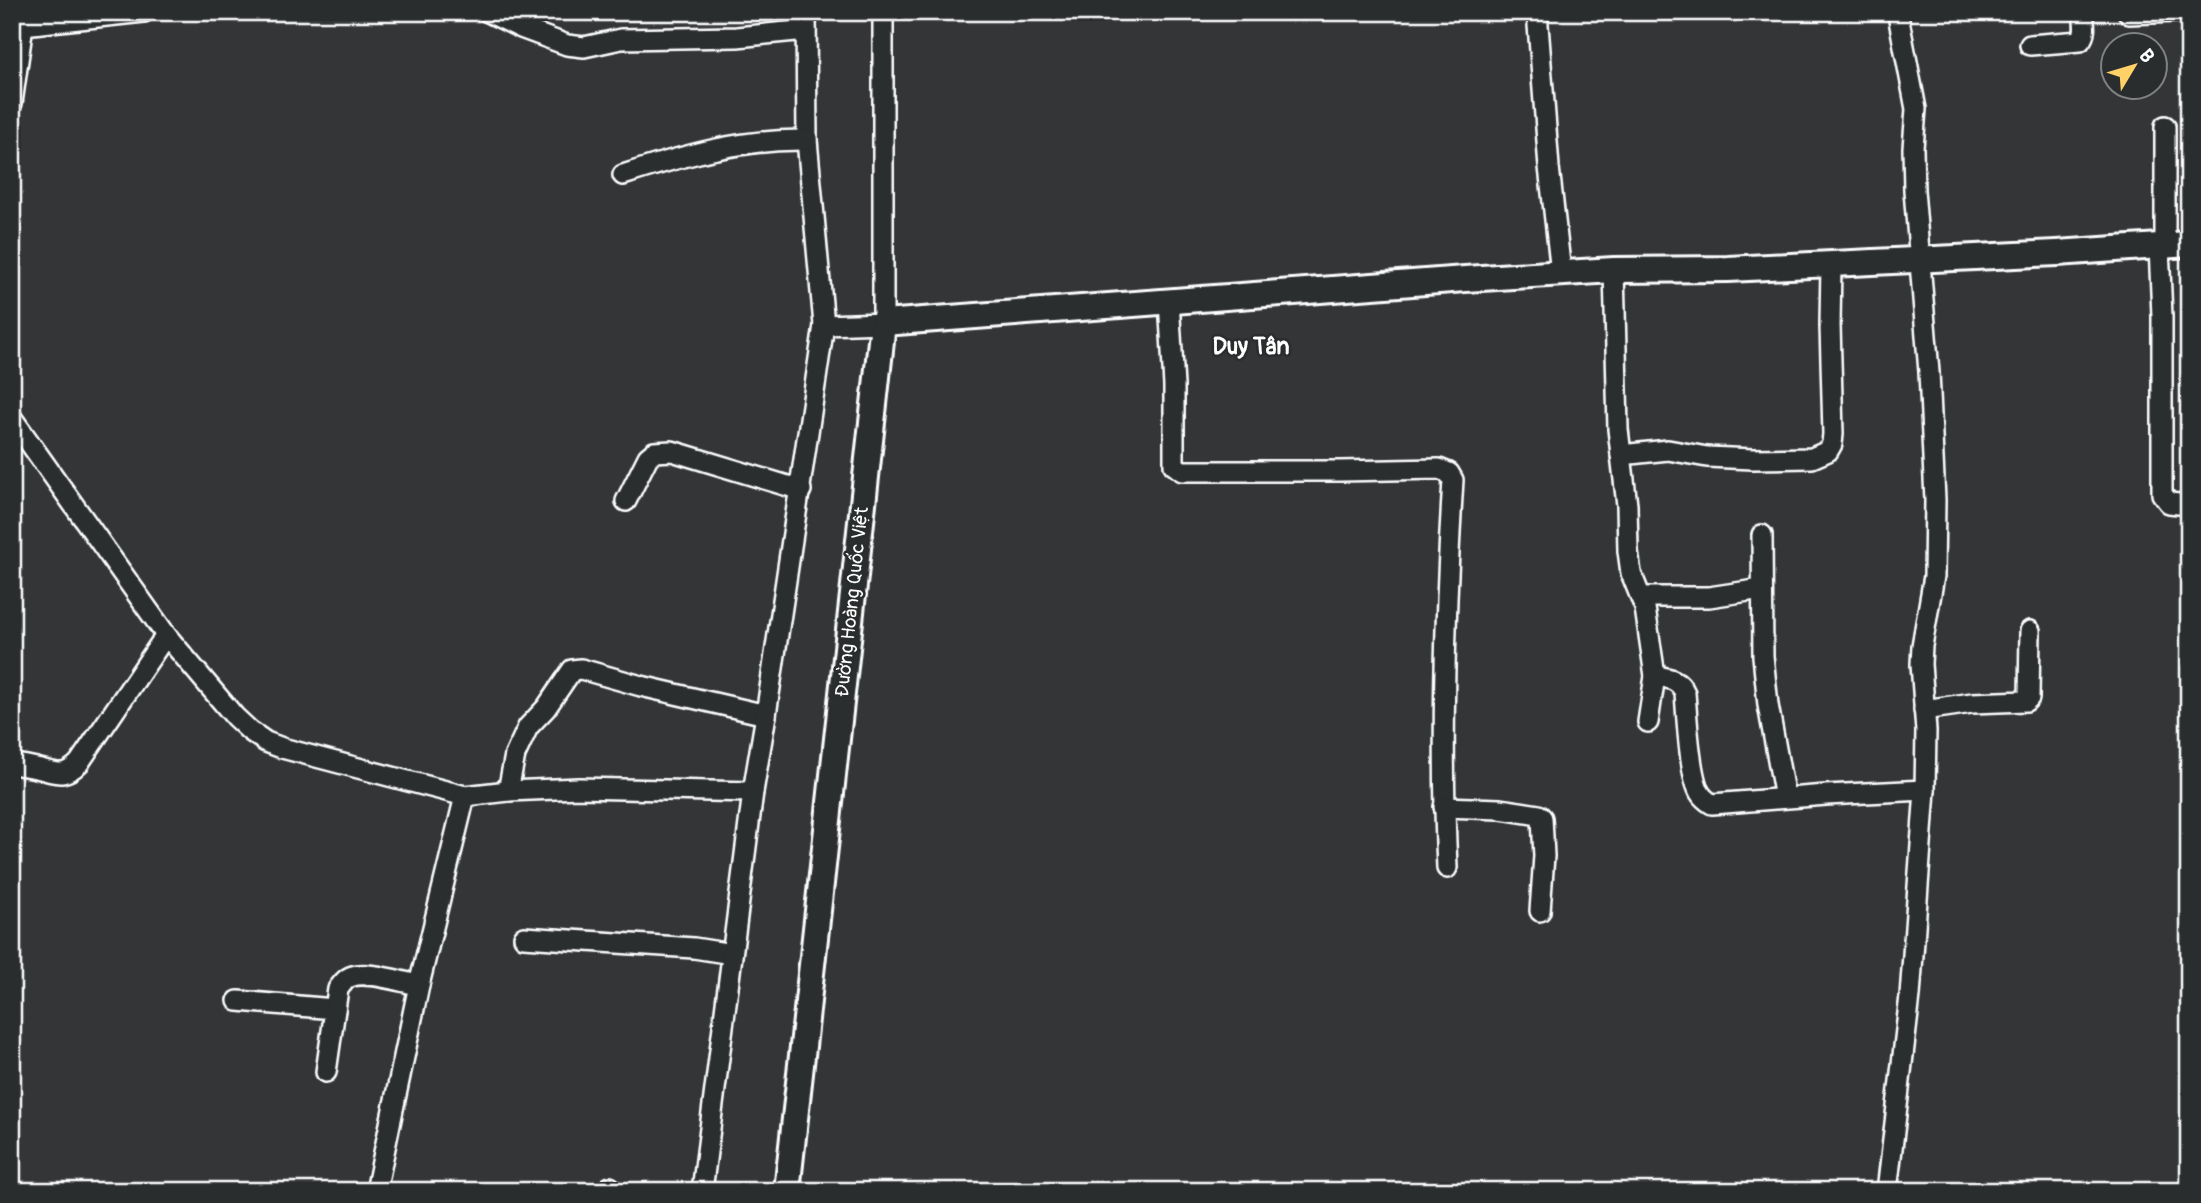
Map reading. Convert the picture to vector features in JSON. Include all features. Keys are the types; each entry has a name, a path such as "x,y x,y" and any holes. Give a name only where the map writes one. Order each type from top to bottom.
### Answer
{"street":[{"path":"12,103 23,18 144,12"},
{"path":"488,12 522,29 584,47 621,38 737,37 806,21 807,140 832,325 801,490 753,792 702,1191"},
{"name":"Đường Hoàng Quốc Việt","path":"787,1191 875,324 883,12"},
{"path":"1537,12 1560,273"},
{"path":"2030,45 2080,41 2085,31 2083,12"},
{"path":"2129,15 2176,12"},
{"path":"1887,1191 1910,996 1925,790 1926,731 1921,664 1934,576 1936,500 1913,148 1916,109 1899,20"},
{"path":"2165,126 2171,245 2162,316 2162,494 2169,503 2189,505"},
{"path":"623,175 697,152 774,139 807,140"},
{"path":"832,325 1560,273 1728,269 2171,245"},
{"path":"1621,455 1668,450 1707,457 1794,459 1811,458 1828,451 1833,434 1831,264"},
{"path":"1614,270 1618,429 1627,505 1631,573 1645,608 1655,676 1648,722"},
{"path":"1169,300 1174,386 1174,465 1177,469 1438,469 1449,473 1452,480 1443,680 1447,868"},
{"path":"12,418 166,635 235,717 266,742 465,796 579,788 753,792"},
{"path":"626,501 648,457 654,452 663,451 692,456 801,490"},
{"path":"1762,535 1763,656 1768,705 1785,798"},
{"path":"1641,597 1709,597 1762,589"},
{"path":"1924,710 1972,703 2026,701 2029,698 2030,631"},
{"path":"12,764 54,774 72,770 166,635"},
{"path":"508,791 515,755 528,727 546,708 572,670 581,669 766,715"},
{"path":"1655,676 1676,680 1682,686 1696,784 1700,795 1712,804 1925,790"},
{"path":"376,1191 419,985 465,796"},
{"path":"1444,807 1500,809 1539,815 1542,818 1544,856 1540,911"},
{"path":"524,937 694,948 732,954"},
{"path":"326,1072 338,989 344,981 353,975 368,975 419,985"},
{"path":"237,1001 335,1009"}],"district":[{"name":"Duy Tân","path":"1251,346"}]}
